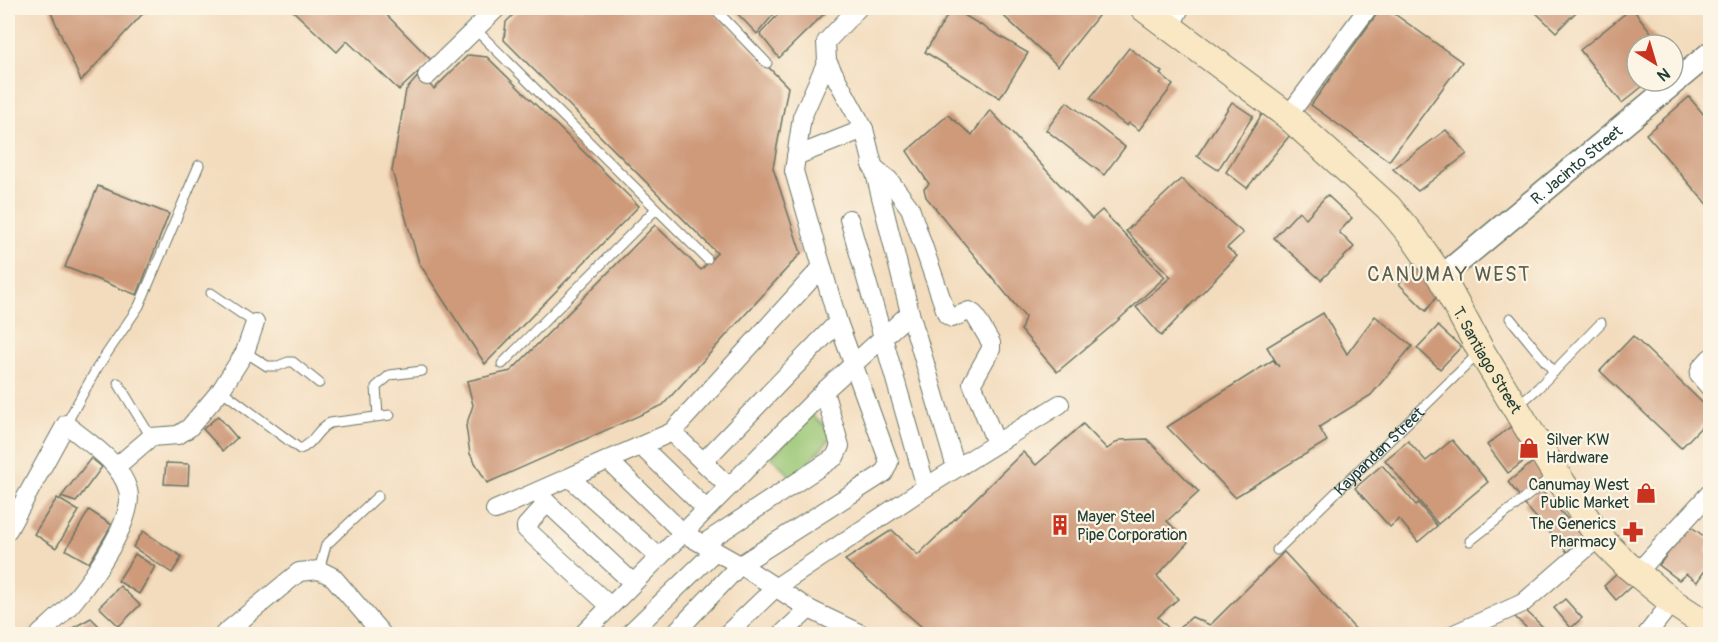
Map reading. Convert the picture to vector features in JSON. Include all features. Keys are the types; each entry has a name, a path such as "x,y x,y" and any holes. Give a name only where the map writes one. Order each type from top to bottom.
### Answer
{"main road":[{"name":"T. Santiago Street","path":"1144,8 1175,17 1388,207 1414,238 1441,277 1481,351 1556,474 1599,537 1672,602 1710,627"}],"street":[{"path":"427,76 497,8"},
{"path":"858,8 826,42 827,61 864,129 871,165 910,313 956,468"},
{"path":"1288,116 1368,8"},
{"name":"R. Jacinto Street","path":"1441,277 1710,53"},
{"path":"674,634 740,565 884,473 889,462 838,322 794,171 802,117 827,61"},
{"path":"796,156 864,129"},
{"path":"871,165 888,180 910,208 947,315 951,318 969,312 974,314 992,343 972,383 996,443"},
{"path":"849,219 926,487"},
{"path":"495,510 542,498 570,478 672,432 822,267"},
{"path":"582,634 824,391 910,313"},
{"path":"703,462 838,322"},
{"path":"116,467 151,437 178,435 189,428 220,390 245,352 255,323"},
{"path":"1710,358 1701,368 1699,375 1710,388"},
{"path":"629,634 709,547 835,457 840,446 824,391"},
{"path":"727,634 775,588 926,487 1060,404"},
{"path":"8,530 66,424 116,467 128,490 127,514 108,553 72,604 40,634"},
{"path":"672,432 729,487"},
{"path":"642,447 706,509"},
{"path":"609,461 683,532 740,565 838,630 861,634"},
{"path":"570,478 659,556"},
{"path":"1637,573 1710,493"},
{"path":"542,498 633,583"},
{"path":"542,498 526,529 610,606"},
{"path":"1454,634 1523,603 1599,537"},
{"path":"224,634 299,572 319,570 333,577 378,633"},
{"path":"1647,634 1672,602"},
{"path":"782,634 809,609"}],"lane":[{"path":"714,8 767,63"},
{"path":"475,29 707,259"},
{"path":"66,424 97,368 139,306 199,165"},
{"path":"502,364 656,208"},
{"path":"211,293 255,323"},
{"path":"1510,318 1554,372"},
{"path":"1516,407 1554,372 1601,322"},
{"name":"Kaypandan Street","path":"1277,550 1481,351"},
{"path":"245,352 267,366 293,362 319,383"},
{"path":"378,416 376,387 390,375 422,371"},
{"path":"118,383 151,437"},
{"path":"220,390 300,449 330,423 390,415"},
{"path":"1470,541 1556,474"},
{"path":"319,570 326,544 378,496"}],"green space":[{"path":"812,414 834,435 793,478 771,457"}],"building":[{"path":"51,8 148,8 81,81"},
{"path":"290,8 380,8 431,60 399,90 347,41 337,52"},
{"path":"520,8 710,8 788,87 773,168 801,253 663,405 487,483 470,454 466,426 473,405 467,381 511,371 655,225 701,270 717,253 504,40 506,22"},
{"path":"732,8 779,8 757,34"},
{"path":"784,8 827,8 828,10 779,58 760,34"},
{"path":"952,8 1028,53 1000,98 925,52"},
{"path":"995,8 1086,8 1098,16 1058,66"},
{"path":"1381,8 1386,8 1462,62 1389,161 1311,105"},
{"path":"1531,8 1580,8 1556,32"},
{"path":"1632,8 1652,33 1625,33 1625,93 1634,93 1622,103 1580,50"},
{"path":"1129,48 1162,72 1160,74 1173,85 1139,130 1129,123 1127,126 1090,98"},
{"path":"468,55 487,57 639,206 485,364 419,263 392,171 406,90 419,75 434,89"},
{"path":"1689,97 1710,122 1710,208 1646,134"},
{"path":"1067,102 1125,147 1104,175 1046,130"},
{"path":"1232,102 1253,116 1218,170 1197,156"},
{"path":"990,110 1092,219 1102,210 1165,277 1057,372 1021,330 1025,317 926,197 924,189 929,184 907,151 948,115 972,135"},
{"path":"1262,114 1291,134 1247,188 1226,172"},
{"path":"1446,130 1467,154 1418,191 1393,169"},
{"path":"1181,179 1243,233 1227,248 1237,256 1161,336 1136,307 1171,277 1126,231"},
{"path":"98,186 169,214 137,295 65,267"},
{"path":"1327,195 1352,218 1339,232 1354,247 1321,280 1274,238 1299,211 1306,218"},
{"path":"1417,259 1440,292 1426,311 1399,284"},
{"path":"1323,313 1347,354 1375,316 1412,346 1371,395 1319,427 1327,441 1235,497 1167,427 1273,360 1279,367 1267,347"},
{"path":"1438,326 1461,347 1440,369 1417,348"},
{"path":"1633,336 1710,410 1710,418 1681,448 1600,371"},
{"path":"218,416 237,438 223,451 203,429"},
{"name":"Mayer Steel Pipe Corporation","path":"1083,424 1107,449 1120,440 1147,439 1199,492 1167,521 1188,542 1157,576 1178,599 1158,617 1173,633 1192,617 1210,625 1284,552 1360,634 930,634 845,560 892,530 918,555 1023,452 1036,465"},
{"path":"1514,424 1535,453 1508,473 1487,445"},
{"path":"1452,440 1488,482 1438,524 1385,460 1408,441 1426,461"},
{"path":"91,458 102,467 76,502 61,497"},
{"path":"1533,462 1546,477 1520,497 1508,482"},
{"path":"166,463 189,464 188,485 164,484"},
{"path":"1382,465 1437,526 1418,542 1399,519 1390,527 1355,488"},
{"path":"1540,489 1584,537 1567,552 1524,504"},
{"path":"57,498 79,511 56,548 34,534"},
{"path":"89,510 112,525 89,563 66,550"},
{"path":"1689,525 1710,541 1706,551 1710,554 1710,563 1697,582 1686,574 1679,580 1659,565"},
{"path":"143,531 182,557 172,573 133,547"},
{"path":"135,554 155,567 139,594 118,581"},
{"path":"1623,568 1636,582 1616,600 1604,586"},
{"path":"120,586 140,605 119,626 99,607"},
{"path":"1565,599 1582,618 1571,628 1554,608"},
{"path":"1523,608 1543,627 1536,634 1533,634 1515,617"},
{"path":"91,618 107,634 76,634 71,629"}],"place":[{"name":"Silver KW Hardware","path":"1529,448"},
{"name":"Canumay West Public Market","path":"1646,493"},
{"name":"Mayer Steel Pipe Corporation","path":"1060,525"},
{"name":"The Generics Pharmacy","path":"1633,532"}],"district":[{"name":"CANUMAY WEST","path":"1449,274"}]}
